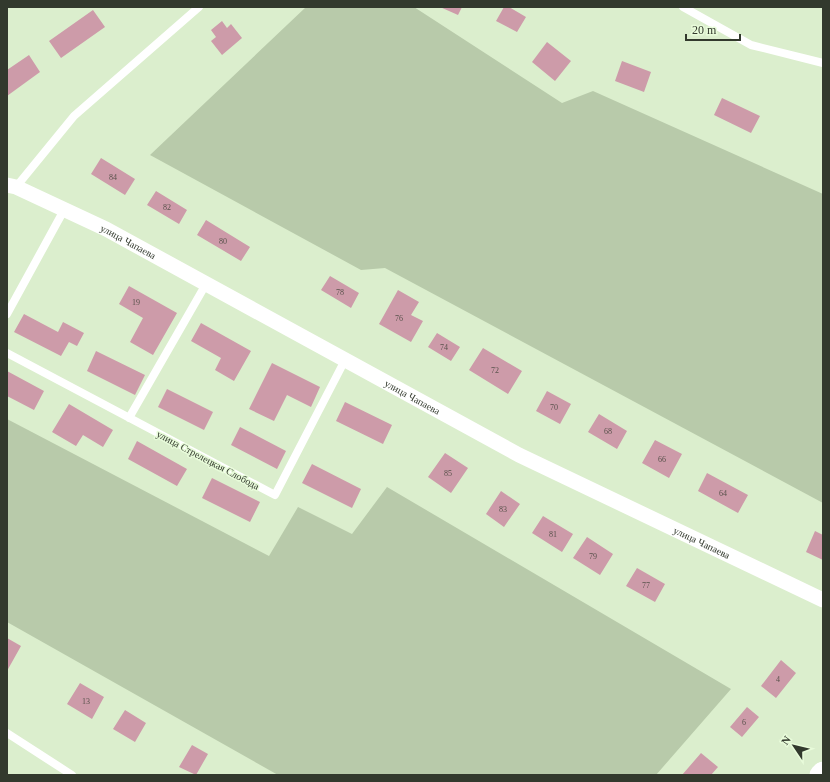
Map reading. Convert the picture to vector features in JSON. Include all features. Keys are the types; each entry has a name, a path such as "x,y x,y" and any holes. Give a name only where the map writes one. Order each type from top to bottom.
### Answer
{"main road":[{"path":"820,775 823,772"}],"street":[{"name":"улица Чапаева","path":"11,186 106,229 520,455 823,600"}],"lane":[{"path":"11,186 74,116 199,7"},
{"path":"683,7 751,45 823,64"},
{"path":"7,314 64,210"},
{"path":"129,418 206,284"},
{"name":"улица Стрелецкая Слобода","path":"7,353 275,495 345,360"},
{"path":"7,733 72,775"}],"green space":[{"path":"306,7 414,7 562,103 593,91 823,194 823,503 385,268 361,270 150,155"},
{"path":"7,419 269,556 298,507 352,534 387,487 731,689 656,775 278,775 7,622"}],"building":[{"path":"440,7 462,7 458,15"},
{"path":"504,7 509,7 526,17 517,32 496,21"},
{"path":"93,10 105,27 61,58 49,41"},
{"path":"222,21 227,28 231,24 242,38 222,55 211,41 216,37 211,30"},
{"path":"547,42 571,61 555,81 532,62"},
{"path":"29,55 40,72 7,96 7,70"},
{"path":"622,61 651,72 644,92 615,81"},
{"path":"722,98 760,116 751,133 714,115"},
{"path":"101,158 135,179 125,195 91,174"},
{"path":"156,191 187,210 179,224 147,205"},
{"path":"206,220 250,247 241,261 197,235"},
{"path":"330,276 359,293 351,308 321,290"},
{"path":"129,286 177,313 153,355 130,342 143,318 119,304"},
{"path":"398,290 419,302 411,315 423,321 411,342 379,324"},
{"path":"24,314 58,332 63,322 84,333 77,346 69,342 61,356 14,332"},
{"path":"201,323 251,351 234,381 215,370 221,358 191,341"},
{"path":"437,333 460,347 451,361 428,347"},
{"path":"483,348 522,371 508,394 469,370"},
{"path":"96,351 145,375 135,395 87,371"},
{"path":"272,363 320,387 311,407 287,395 274,421 249,409"},
{"path":"7,371 44,391 34,410 7,396"},
{"path":"167,389 213,412 204,430 158,407"},
{"path":"547,391 571,404 560,424 536,411"},
{"path":"345,402 392,425 383,444 336,421"},
{"path":"69,404 113,430 103,447 83,435 76,446 52,432"},
{"path":"599,414 627,431 617,449 588,432"},
{"path":"240,427 286,451 277,469 231,445"},
{"path":"655,440 682,454 669,478 642,463"},
{"path":"137,441 187,469 177,486 128,459"},
{"path":"445,453 468,468 451,493 428,477"},
{"path":"312,464 361,489 352,508 302,483"},
{"path":"707,473 748,495 738,513 698,491"},
{"path":"212,478 260,502 250,522 202,498"},
{"path":"501,491 520,504 504,527 486,514"},
{"path":"543,516 573,534 562,552 532,533"},
{"path":"815,531 823,535 823,560 806,552"},
{"path":"587,537 613,554 600,575 573,558"},
{"path":"637,568 665,584 655,602 626,586"},
{"path":"7,638 21,646 7,671"},
{"path":"781,660 796,673 776,698 761,686"},
{"path":"80,683 104,697 92,719 67,704"},
{"path":"747,707 759,717 742,737 730,727"},
{"path":"125,710 146,723 135,742 113,729"},
{"path":"192,745 208,754 196,775 179,767"},
{"path":"701,753 718,767 711,775 682,775"}]}
